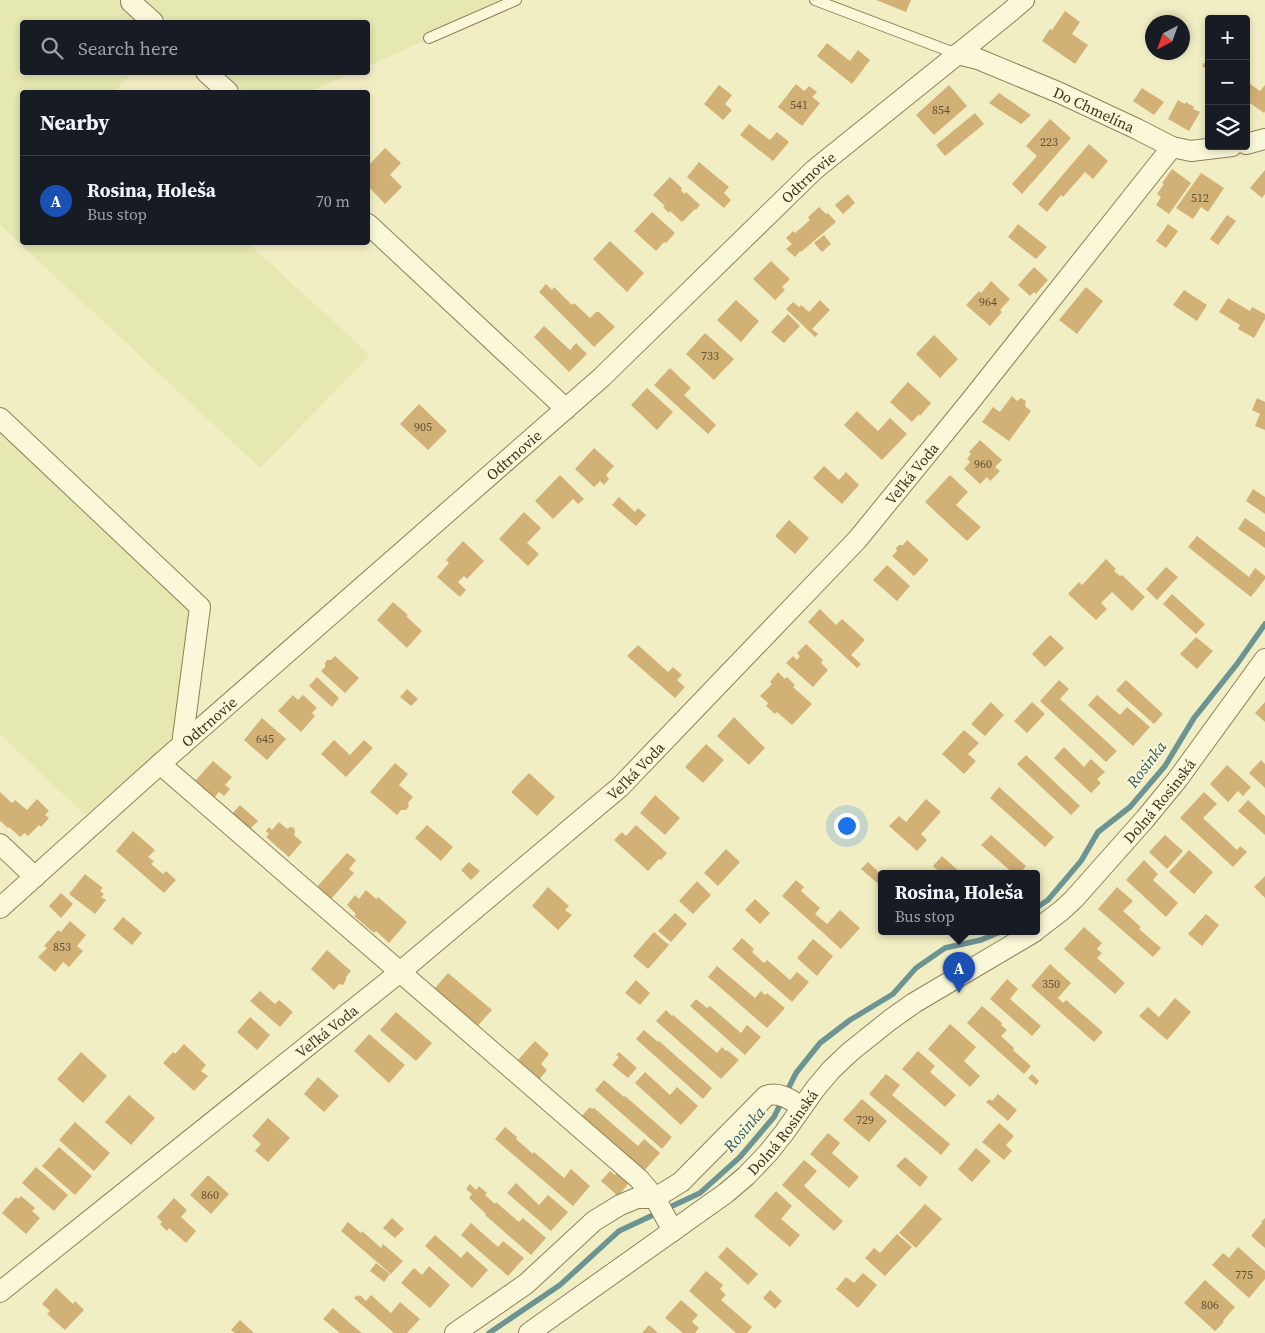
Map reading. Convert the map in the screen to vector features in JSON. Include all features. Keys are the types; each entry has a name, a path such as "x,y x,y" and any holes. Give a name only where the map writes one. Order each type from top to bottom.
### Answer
{"street":[{"name":"Odtrnovie","path":"0,908 160,764 602,377 814,170 1024,0"},
{"path":"131,2 151,20"},
{"name":"Do Chmelína","path":"957,54 978,59 1060,93 1172,147 1191,151 1205,149"},
{"path":"209,75 226,90"},
{"path":"1250,143 1265,139"},
{"name":"Veľká Voda","path":"0,1292 400,972 620,787 857,540 1172,147"},
{"path":"370,226 566,409"},
{"path":"0,418 200,608 182,745"},
{"name":"Dolná Rosinská","path":"1040,927 1074,899 1145,820 1265,659"},
{"path":"160,764 639,1179 663,1213"},
{"path":"0,844 35,876"},
{"name":"Dolná Rosinská","path":"529,1333 663,1213 726,1194 746,1176 773,1146 790,1100 815,1089 850,1052 890,1020 1028,935"},
{"path":"663,1213 681,1182 738,1126 761,1100 771,1094 790,1100"},
{"path":"455,1333 526,1284 594,1221 620,1205 637,1198 663,1213"}],"lane":[{"path":"429,38 516,0"},
{"path":"815,0 957,54"}],"green space":[{"path":"0,0 516,0 370,65 370,20 20,20 20,75 130,75 116,90 20,90 20,244 0,225"},
{"path":"224,75 348,75 314,90 242,90"},
{"path":"21,245 250,245 370,355 260,468"},
{"path":"0,426 192,606 179,739 85,815 0,734"}],"building":[{"path":"876,0 911,0 906,12"},
{"path":"1065,11 1080,22 1072,34 1088,45 1075,64 1042,41"},
{"path":"827,43 850,61 858,50 870,60 852,84 817,56"},
{"path":"796,84 804,91 809,86 817,92 812,97 820,103 802,126 778,107"},
{"path":"1250,84 1260,91 1265,85 1264,113 1250,103"},
{"path":"719,85 732,95 725,104 732,110 723,120 704,104"},
{"path":"949,85 967,106 934,135 916,115"},
{"path":"1142,88 1164,102 1154,115 1133,101"},
{"path":"999,93 1031,115 1021,124 989,103"},
{"path":"1178,100 1185,104 1186,102 1194,107 1193,109 1200,112 1189,131 1168,119"},
{"path":"975,113 984,124 945,156 936,145"},
{"path":"1050,119 1071,138 1022,194 1012,184 1037,156 1026,146"},
{"path":"749,124 770,140 777,132 789,142 773,161 740,135"},
{"path":"1089,144 1108,161 1093,179 1085,172 1063,197 1061,195 1047,212 1038,204"},
{"path":"385,148 401,163 390,175 402,187 385,204 370,188 370,164"},
{"path":"699,162 729,187 724,193 731,200 724,208 687,177"},
{"path":"1172,169 1191,183 1169,214 1156,205 1161,197 1157,194"},
{"path":"1265,170 1265,194 1262,198 1250,188"},
{"path":"1201,173 1224,188 1208,212 1201,207 1193,219 1176,208"},
{"path":"670,177 682,188 681,190 684,194 686,192 700,205 682,222 670,211 669,213 663,207 665,206 653,195"},
{"path":"848,194 855,203 843,214 835,205"},
{"path":"819,207 836,222 795,257 786,249 792,244 786,238 810,220 808,217"},
{"path":"652,212 675,233 656,251 634,231"},
{"path":"1227,215 1236,221 1218,245 1210,239"},
{"path":"1018,224 1047,247 1036,259 1008,237"},
{"path":"1168,224 1178,231 1166,248 1156,241"},
{"path":"824,235 831,244 822,252 814,243"},
{"path":"610,241 644,273 627,292 593,259"},
{"path":"771,261 790,279 782,287 785,290 775,300 753,279"},
{"path":"1034,267 1048,280 1036,294 1034,292 1030,296 1018,285"},
{"path":"991,281 1010,299 990,326 966,305 979,291 981,293"},
{"path":"546,284 552,290 554,287 572,305 574,303 590,318 596,312 599,312 615,327 594,347 539,292"},
{"path":"1086,287 1103,301 1077,334 1059,320"},
{"path":"1184,290 1207,305 1197,321 1173,305"},
{"path":"1228,298 1250,311 1252,307 1265,314 1265,319 1254,338 1238,329 1240,325 1219,312"},
{"path":"736,300 759,321 741,342 717,320"},
{"path":"820,300 830,310 812,329 818,334 815,337 786,309 793,302 799,307 801,305 809,312"},
{"path":"788,314 800,326 784,343 771,332"},
{"path":"544,326 570,350 576,343 587,354 569,372 534,337"},
{"path":"705,333 734,359 714,380 686,354"},
{"path":"934,335 958,359 940,378 916,354"},
{"path":"670,368 691,388 684,395 716,425 708,434 654,385"},
{"path":"908,382 931,403 912,422 890,402"},
{"path":"647,388 673,412 657,430 631,405"},
{"path":"1012,396 1017,401 1021,398 1026,401 1025,406 1031,411 1009,441 982,422 993,407 1000,412"},
{"path":"1257,398 1265,402 1265,430 1255,426 1260,414 1252,410"},
{"path":"419,404 447,431 428,450 400,424"},
{"path":"857,411 878,431 890,418 907,434 882,460 844,425"},
{"path":"980,440 1002,460 995,467 1000,471 990,481 987,477 980,484 964,469 970,462 967,459 971,454 969,452"},
{"path":"594,448 614,466 606,475 609,479 604,485 600,481 594,487 575,469"},
{"path":"824,466 839,480 846,472 859,485 842,504 813,478"},
{"path":"560,475 584,499 578,504 573,499 553,519 535,501"},
{"path":"950,475 968,492 956,505 981,527 967,541 925,502"},
{"path":"1253,489 1265,497 1265,514 1246,501"},
{"path":"619,497 635,512 638,508 646,515 636,526 612,505"},
{"path":"524,512 541,528 527,543 539,554 528,566 499,539"},
{"path":"1245,518 1265,532 1265,548 1238,529"},
{"path":"789,520 809,538 795,554 775,536"},
{"path":"1197,536 1249,577 1255,568 1265,576 1265,579 1251,597 1188,547"},
{"path":"907,540 929,560 914,576 892,556 897,551 896,548 899,545 903,545"},
{"path":"463,541 484,561 467,579 464,576 458,582 466,590 460,597 437,577 449,563 446,560"},
{"path":"1106,559 1116,569 1114,571 1120,576 1122,575 1145,597 1132,611 1112,592 1101,603 1107,609 1096,620 1068,594 1079,582 1082,585"},
{"path":"887,565 910,586 897,601 873,580"},
{"path":"1166,567 1178,577 1157,600 1146,589"},
{"path":"1172,594 1205,624 1196,634 1163,604"},
{"path":"393,602 422,631 407,648 377,620"},
{"path":"820,609 836,625 842,619 865,640 851,655 861,664 857,668 808,622"},
{"path":"1050,635 1064,648 1045,667 1032,654"},
{"path":"1196,637 1213,651 1197,669 1180,654"},
{"path":"806,644 823,660 821,663 828,670 813,687 786,663 793,656 797,660 800,656 797,653"},
{"path":"638,645 668,672 673,667 682,675 677,680 685,687 675,698 627,656"},
{"path":"335,656 359,678 345,693 321,671 325,667 327,660 331,660"},
{"path":"778,672 785,679 787,677 795,685 793,687 812,704 792,725 777,712 775,714 766,706 768,703 760,696 772,684 770,682"},
{"path":"317,677 339,698 332,707 309,686"},
{"path":"1059,680 1069,689 1060,699 1117,751 1106,762 1040,701"},
{"path":"1126,680 1163,714 1154,724 1116,690"},
{"path":"407,689 418,699 411,706 400,697"},
{"path":"293,695 298,700 303,695 317,708 312,713 315,716 301,732 278,711"},
{"path":"1097,695 1120,715 1127,707 1150,727 1133,746 1088,705"},
{"path":"991,702 1004,715 985,736 971,724"},
{"path":"1032,702 1045,714 1027,733 1014,721"},
{"path":"1265,702 1265,722 1255,713"},
{"path":"734,717 765,748 749,765 717,736"},
{"path":"262,718 286,739 267,760 244,740"},
{"path":"964,730 979,743 968,754 976,761 964,774 942,754"},
{"path":"334,740 350,755 364,740 373,748 346,777 321,754"},
{"path":"706,744 724,760 703,783 685,767"},
{"path":"1064,747 1084,767 1091,759 1105,772 1097,779 1101,783 1091,793 1054,758"},
{"path":"1026,755 1080,806 1071,815 1017,764"},
{"path":"1261,760 1265,764 1265,788 1249,773"},
{"path":"213,761 232,777 225,785 230,789 224,796 219,792 214,798 195,781"},
{"path":"395,763 408,774 399,785 413,797 408,803 409,806 406,810 401,810 397,815 370,792"},
{"path":"1227,765 1251,787 1243,796 1238,791 1228,802 1210,784"},
{"path":"529,773 555,797 537,816 511,792"},
{"path":"999,787 1054,837 1045,847 990,798"},
{"path":"0,792 12,803 15,800 27,810 37,799 49,811 45,815 49,818 41,827 39,825 28,836 25,833 20,837 0,821"},
{"path":"1204,792 1217,804 1203,818 1237,850 1240,846 1247,852 1233,867 1180,818"},
{"path":"655,795 680,818 665,835 640,813"},
{"path":"926,799 941,812 921,834 927,840 917,851 889,826 899,816 906,822"},
{"path":"1248,800 1265,816 1265,835 1238,811"},
{"path":"240,805 258,821 250,829 232,814"},
{"path":"279,822 287,829 290,827 294,828 294,835 302,842 289,857 266,837 269,834 266,831 269,827 272,830"},
{"path":"427,825 453,847 441,861 415,838"},
{"path":"636,825 667,853 648,871 614,840 622,832 626,836"},
{"path":"133,831 155,850 148,857 154,861 151,864 163,874 166,871 176,880 164,893 116,851"},
{"path":"991,835 1026,866 1022,870 1009,870 981,845"},
{"path":"1165,835 1183,851 1167,869 1149,852"},
{"path":"726,849 740,862 718,886 704,873"},
{"path":"1189,850 1213,872 1194,894 1169,872"},
{"path":"347,853 356,860 349,869 354,873 331,899 317,887"},
{"path":"942,856 958,870 938,870 933,866"},
{"path":"1144,860 1158,874 1153,880 1178,903 1166,917 1126,880"},
{"path":"469,862 480,871 471,880 461,870"},
{"path":"868,862 878,871 878,884 861,869"},
{"path":"85,874 103,888 100,891 104,894 101,897 106,900 95,914 69,894"},
{"path":"1265,876 1265,898 1254,887"},
{"path":"796,880 804,887 801,891 820,908 815,914 827,924 840,910 860,928 841,949 782,896"},
{"path":"697,881 711,895 693,914 679,901"},
{"path":"548,887 569,906 565,910 572,915 558,930 532,906"},
{"path":"1117,887 1133,901 1123,911 1141,927 1139,929 1161,948 1153,957 1098,909"},
{"path":"366,890 376,899 378,897 407,922 389,943 376,931 374,933 354,916 356,914 347,905 355,895 359,899"},
{"path":"61,893 73,904 61,918 49,906"},
{"path":"755,899 770,913 760,924 745,910"},
{"path":"675,913 687,924 671,942 658,931"},
{"path":"1206,914 1219,925 1202,946 1188,934"},
{"path":"123,917 142,933 132,945 113,929"},
{"path":"70,921 86,935 77,946 83,951 69,967 63,962 55,972 38,957 47,948 44,946 58,930 61,932"},
{"path":"1084,927 1102,943 1097,949 1102,953 1097,958 1125,983 1115,994 1064,949"},
{"path":"654,932 669,945 648,969 633,956"},
{"path":"742,938 754,949 752,952 764,963 767,960 790,980 797,972 809,982 792,1002 732,949"},
{"path":"813,939 833,956 817,976 797,958"},
{"path":"327,950 351,971 343,985 339,984 334,990 311,969"},
{"path":"1050,964 1071,983 1058,998 1063,1003 1066,1000 1103,1032 1094,1042 1031,986"},
{"path":"717,966 755,998 761,991 765,995 767,993 785,1008 767,1028 708,977"},
{"path":"448,973 492,1010 473,1031 430,994"},
{"path":"1007,979 1018,989 1010,999 1041,1026 1032,1036 990,999"},
{"path":"636,980 650,993 640,1005 625,993"},
{"path":"260,991 275,1004 279,1000 293,1012 280,1027 250,1001"},
{"path":"1175,998 1191,1012 1167,1040 1139,1016 1148,1007 1159,1017"},
{"path":"696,999 707,1008 710,1006 741,1033 747,1025 761,1037 745,1055 690,1006"},
{"path":"982,1006 1002,1023 1001,1025 1007,1030 1001,1036 1031,1066 1024,1074 967,1023"},
{"path":"666,1010 717,1053 722,1047 739,1060 721,1079 656,1021"},
{"path":"396,1012 432,1043 416,1061 380,1030"},
{"path":"250,1017 270,1035 257,1050 237,1032"},
{"path":"950,1024 976,1047 964,1061 980,1076 970,1087 928,1049"},
{"path":"644,1030 712,1088 703,1099 636,1039"},
{"path":"369,1034 405,1065 389,1083 354,1051"},
{"path":"535,1041 549,1054 541,1064 547,1070 538,1081 516,1062"},
{"path":"184,1044 206,1065 201,1071 208,1076 194,1091 163,1063"},
{"path":"918,1051 935,1066 930,1072 956,1095 945,1107 902,1069"},
{"path":"81,1052 107,1076 83,1103 57,1079"},
{"path":"619,1052 637,1068 628,1078 612,1065 619,1057 616,1055"},
{"path":"645,1072 670,1095 677,1087 698,1106 681,1125 635,1083"},
{"path":"886,1074 900,1085 892,1095 950,1144 941,1155 869,1094"},
{"path":"1032,1074 1039,1081 1036,1085 1028,1078"},
{"path":"318,1077 339,1096 324,1112 304,1094"},
{"path":"604,1080 672,1137 662,1149 595,1090"},
{"path":"998,1094 1017,1110 1008,1121 986,1102 990,1099 992,1101"},
{"path":"129,1095 155,1118 131,1145 105,1122"},
{"path":"862,1099 887,1121 869,1142 843,1120"},
{"path":"590,1107 594,1108 638,1146 644,1139 660,1153 643,1172 580,1118"},
{"path":"268,1118 290,1138 268,1162 255,1151 261,1144 252,1136"},
{"path":"75,1122 110,1153 94,1171 59,1140"},
{"path":"999,1123 1014,1136 1006,1145 1012,1151 1004,1160 982,1142"},
{"path":"505,1127 533,1154 534,1152 564,1178 571,1169 590,1186 573,1206 495,1139"},
{"path":"828,1133 840,1143 832,1153 859,1177 849,1188 810,1154"},
{"path":"59,1147 92,1176 75,1195 42,1166"},
{"path":"976,1148 991,1161 972,1182 958,1169"},
{"path":"905,1157 928,1177 920,1187 896,1166"},
{"path":"804,1160 817,1171 804,1186 843,1221 834,1231 782,1185"},
{"path":"36,1167 68,1195 54,1211 22,1183"},
{"path":"622,1167 634,1177 618,1196 601,1181 610,1171 615,1175"},
{"path":"208,1175 229,1194 211,1214 190,1195"},
{"path":"516,1183 539,1205 548,1195 568,1212 551,1231 507,1193"},
{"path":"470,1184 476,1190 479,1186 495,1204 496,1202 519,1222 523,1218 546,1238 531,1255 485,1215 469,1198 472,1194 466,1189"},
{"path":"776,1191 792,1206 781,1219 800,1235 790,1247 754,1216"},
{"path":"21,1196 35,1208 32,1211 40,1218 26,1234 2,1213 16,1197 18,1199"},
{"path":"174,1198 187,1210 181,1217 196,1231 186,1243 169,1228 167,1231 160,1224 162,1222 157,1217"},
{"path":"925,1204 942,1219 916,1248 899,1233"},
{"path":"392,1218 404,1229 395,1238 383,1228"},
{"path":"1265,1218 1265,1248 1251,1236"},
{"path":"348,1222 361,1233 362,1231 381,1248 383,1244 403,1261 391,1274 341,1231"},
{"path":"471,1223 498,1247 503,1241 524,1258 508,1276 461,1235"},
{"path":"897,1234 912,1247 885,1276 865,1258 874,1248 880,1253"},
{"path":"435,1235 461,1258 467,1251 488,1270 472,1288 425,1246"},
{"path":"727,1247 758,1274 748,1285 718,1257"},
{"path":"1238,1247 1265,1271 1265,1279 1249,1298 1212,1265 1223,1253 1229,1258"},
{"path":"376,1263 390,1274 384,1282 370,1271"},
{"path":"429,1266 450,1285 430,1308 401,1283 414,1268 422,1275"},
{"path":"706,1271 723,1285 720,1289 726,1295 721,1300 752,1327 747,1333 736,1333 689,1291"},
{"path":"863,1273 877,1285 858,1308 836,1289 846,1277 854,1283"},
{"path":"1205,1280 1235,1307 1215,1331 1184,1303"},
{"path":"56,1288 73,1304 75,1301 84,1310 65,1330 47,1314 50,1311 42,1304"},
{"path":"770,1290 782,1301 775,1309 763,1298"},
{"path":"357,1295 359,1297 360,1295 366,1301 371,1295 391,1313 400,1302 420,1319 407,1333 394,1333 354,1298"},
{"path":"681,1300 698,1315 692,1322 699,1328 695,1333 683,1333 665,1318"},
{"path":"333,1308 362,1333 340,1333 323,1319"},
{"path":"240,1320 254,1333 235,1333 231,1330"},
{"path":"649,1325 658,1333 642,1333"}],"waterway":[{"name":"Rosinka","path":"1040,905 1048,900 1081,861 1098,832 1130,807 1165,766 1194,718 1237,664 1265,624"},
{"name":"Rosinka","path":"489,1333 560,1285 619,1231 700,1193 740,1157 774,1117 796,1073 820,1043 850,1020 893,994 916,968 945,948 981,940 993,935"}],"place":[{"name":"Rosina, Holeša","path":"959,993"}]}
